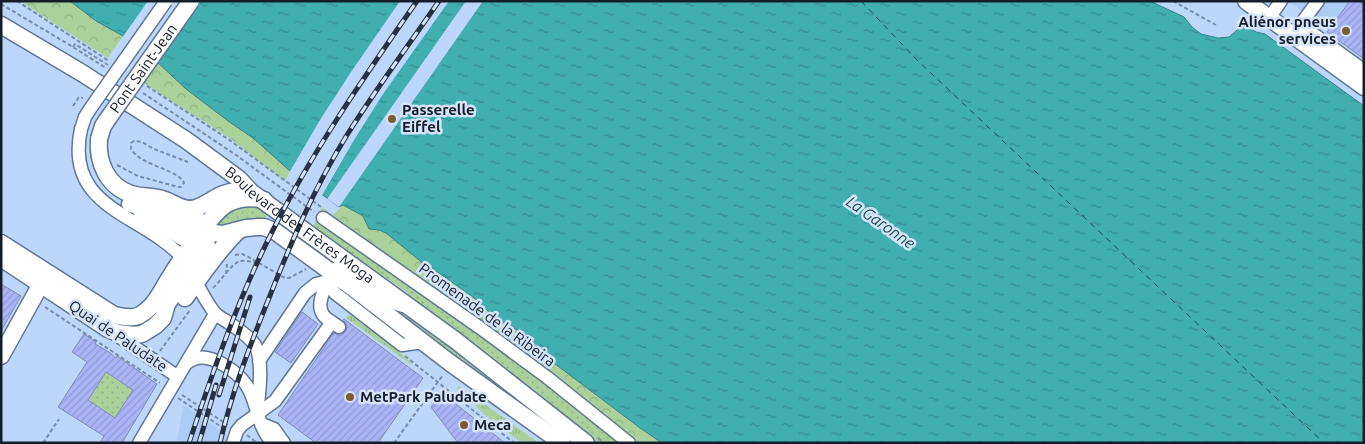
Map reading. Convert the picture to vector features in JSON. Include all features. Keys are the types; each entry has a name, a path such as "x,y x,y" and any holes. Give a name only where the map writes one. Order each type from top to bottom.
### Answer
{"main road":[{"name":"Pont Saint-Jean","path":"90,135 94,122 179,1"},
{"name":"Pont Saint-Jean","path":"90,135 103,126 191,1"},
{"path":"1246,1 1272,7 1296,31 1364,87"},
{"path":"1,14 152,109 186,140"},
{"name":"Boulevard des Frères Moga","path":"1,25 82,73 186,140 240,179 257,196 503,377 586,443"},
{"path":"1296,31 1364,73"},
{"path":"90,135 89,151 99,180 116,196 192,243"},
{"path":"90,135 99,151 107,176 116,185 130,194 164,199 190,209 230,191 237,190 257,196"},
{"name":"Quai de Paludate","path":"1,258 114,315 130,318 139,316 157,298 194,276 192,243 218,211 228,203 243,199 258,199 257,196"},
{"name":"Boulevard des Frères Moga","path":"130,204 162,211 180,221 214,233 223,234 258,227 276,232 330,277 562,443"},
{"path":"190,209 197,217 203,229 207,246 194,276"},
{"path":"108,329 127,334 142,334 155,326 163,318 167,304 240,230"},
{"name":"Quai de Paludate","path":"1,243 108,329"},
{"path":"1,356 44,279"}],"street":[{"path":"166,1 85,117 90,135 78,144 81,169 88,185 100,199 169,245 194,276 215,314 235,326 254,345 258,352 259,361 260,418 274,430 284,443"},
{"path":"1296,31 1318,1"},
{"name":"Promenade de la Ribeira","path":"322,212 548,378 629,443"},
{"path":"235,437 242,425 260,418 335,324 325,317 321,306 330,277 341,263 340,257"},
{"path":"259,361 305,293 316,284 338,272 346,273 384,300 414,310"},
{"path":"187,363 215,314"},
{"name":"Quai de Paludate","path":"108,329 154,360 168,384 187,363 195,358 213,360 229,368 247,386 265,436 273,443"},
{"path":"139,443 168,384"}],"path":[{"path":"17,1 112,63"},
{"path":"1172,1 1216,25"},
{"path":"74,46 108,65"},
{"path":"144,84 228,139 322,212"},
{"path":"73,106 79,97"},
{"path":"116,165 138,176 178,188 184,183 181,177 149,163 137,155 131,149 132,143 134,141 142,142 154,149 188,162"},
{"path":"236,155 322,212"},
{"path":"232,256 242,254 247,256 285,278 306,270 311,264"},
{"path":"226,274 229,259"},
{"path":"154,360 192,308 194,276 221,281 236,263 240,261 259,263"},
{"path":"32,300 168,384 235,437"},
{"path":"404,355 514,443"},
{"path":"394,443 443,375"},
{"path":"168,384 176,397 235,437"},
{"path":"43,443 59,419"},
{"path":"235,437 246,433 256,442"}],"shaded area":[{"path":"1288,1 1364,1 1364,57"},
{"path":"183,405 226,434 226,443 177,443"}],"green space":[{"path":"20,1 70,1 96,21 123,36 108,58"},
{"path":"156,61 186,89 253,138 290,171 285,181 228,137 142,82"},
{"path":"243,205 257,207 268,212 263,223 228,226 216,225 221,216"},
{"path":"343,205 363,216 371,230 379,230 386,233 430,269 439,273 473,297 497,319 517,330 538,351 662,443 632,443 333,215"},
{"path":"322,207 536,367 632,443 592,443 581,433 583,430 565,415 562,418 542,402 544,398 531,387 528,391 509,375 511,372 497,361 494,364 474,349 477,345 463,335 460,338 439,322 442,319 423,305 421,308 406,296 408,293 388,279 385,282 349,257 351,253 312,229"},
{"path":"409,314 579,443 569,443 404,322"},
{"path":"350,315 394,347 413,366 345,317"},
{"path":"106,372 131,389 135,388 115,418 88,400"},
{"path":"459,386 539,443 522,443 485,415 457,388"}],"water":[{"name":"La Garonne","path":"70,1 1150,1 1184,17 1201,34 1218,38 1229,37 1244,24 1256,32 1265,34 1364,106 1364,443 662,443 538,351 517,330 497,319 473,297 439,273 430,269 386,233 369,229 363,216 343,205 339,207 290,171 253,138 186,89 156,61 123,36 96,21"}],"pier":[{"path":"148,1 199,1 155,63 122,38"},
{"path":"400,1 449,1 383,94 321,197 289,173 320,120"},
{"name":"Passerelle Eiffel","path":"466,1 483,1 339,207 327,199"}],"building":[{"name":"Aliénor pneus services","path":"1350,1 1364,1 1364,59 1327,32"},
{"path":"1,284 21,296 1,331"},
{"path":"302,312 318,324 291,363 275,352"},
{"name":"MetPark Paludate","path":"344,319 423,378 378,443 316,443 278,415 334,333 342,335 346,331 347,327"},
{"path":"84,334 96,342 95,344 116,358 117,356 157,384 122,443 100,443 104,436 58,407 87,362 72,352","holes":["106,372 133,390 115,418 88,400"]},
{"name":"Meca","path":"442,393 505,443 458,443 431,407"}],"ferry route":[{"path":"861,1 917,60 1324,443"}],"railway":[{"path":"189,443 237,309 272,232 322,143 417,1"},
{"path":"220,443 235,389 254,337 313,196 358,118 439,1"},
{"path":"219,395 250,297"},
{"path":"199,443 216,385"}],"place":[{"name":"Aliénor pneus services","path":"1346,31"},
{"name":"Passerelle Eiffel","path":"392,119"},
{"name":"MetPark Paludate","path":"350,397"},
{"name":"Meca","path":"464,425"}]}
